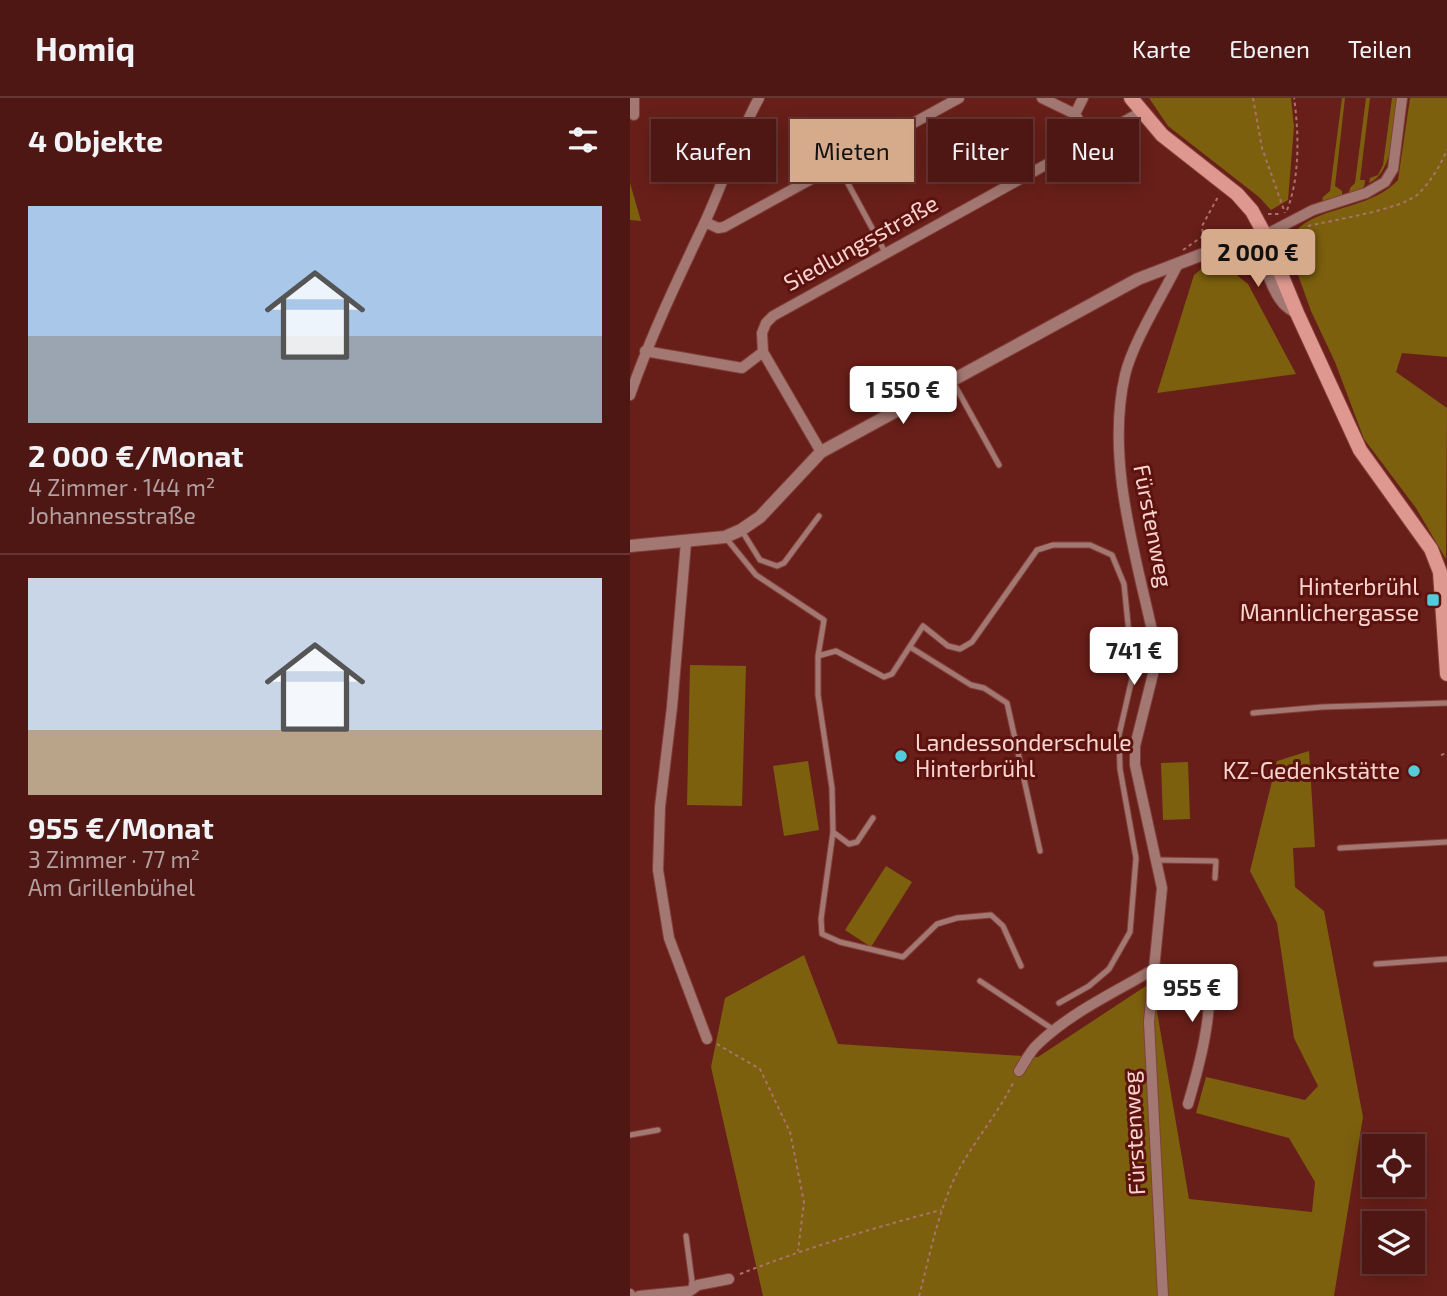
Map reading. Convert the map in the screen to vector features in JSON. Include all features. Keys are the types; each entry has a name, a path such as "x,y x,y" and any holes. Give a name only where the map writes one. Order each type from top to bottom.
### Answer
{"main road":[{"path":"1131,98 1162,135 1237,194 1252,211 1360,450 1420,531 1443,570 1447,674"}],"street":[{"path":"634,98 634,115"},
{"path":"630,395 645,351 705,222 745,123 759,98"},
{"path":"914,123 959,98"},
{"path":"1042,98 1075,114 1078,119"},
{"path":"1075,114 1083,98"},
{"path":"630,546 725,537 741,530 760,517 821,452 1138,279 1219,248 1265,235 1313,210 1366,193 1385,182 1393,169 1402,98"},
{"name":"Siedlungsstraße","path":"1128,119 1141,112"},
{"name":"Siedlungsstraße","path":"763,352 762,333 773,316 1047,163"},
{"path":"705,222 724,228 806,182"},
{"path":"1219,248 1233,247 1257,257 1267,268 1282,303 1297,313"},
{"name":"Fürstenweg","path":"1163,1296 1149,1021 1162,888 1135,765 1135,746 1153,674 1155,644 1118,465 1118,422 1126,373 1178,264"},
{"path":"645,351 742,368 763,352 821,452"},
{"path":"686,542 672,707 660,807 658,870 669,938 707,1039"},
{"path":"1019,1071 1036,1045 1077,1014 1154,969 1210,974 1211,1006 1205,1044 1188,1104"},
{"path":"639,1296 691,1293 698,1285 729,1279"}],"lane":[{"path":"848,182 886,254"},
{"path":"952,380 999,465"},
{"path":"741,530 760,560 777,566 785,563 819,516"},
{"path":"725,537 757,575 824,620 818,656 818,695 831,775 834,832 821,919 822,934 840,942 903,957 937,924 957,918 991,915 1003,926 1021,966"},
{"path":"818,656 836,651 884,677 892,674 923,626 947,646 960,649 972,642 1037,550 1053,545 1090,545 1112,555 1124,584 1133,674 1119,735 1120,769 1136,858 1130,932 1109,969 1089,986 1059,1003"},
{"path":"910,647 971,685 984,688 1007,703 1040,851"},
{"path":"1253,713 1322,707 1447,703"},
{"path":"834,832 849,844 857,842 873,818"},
{"path":"1340,848 1447,842"},
{"path":"1156,860 1216,861 1216,878"},
{"path":"1376,964 1447,959"},
{"path":"980,981 1055,1031"},
{"path":"630,1135 658,1130"},
{"path":"686,1236 691,1293"}],"path":[{"path":"1253,98 1262,148 1285,214 1292,197 1298,128 1294,98"},
{"path":"1301,228 1396,205 1415,196 1429,181 1447,150"},
{"path":"1178,264 1184,247 1203,236 1202,226 1217,198"},
{"path":"1441,755 1447,753"},
{"path":"707,1039 760,1069 790,1132 804,1202 798,1251"},
{"path":"919,1296 942,1210 958,1172 1002,1105 1019,1071"},
{"path":"729,1279 798,1251 942,1210"}],"shaded area":[{"path":"1149,98 1291,98 1294,127 1288,200 1271,210 1259,197 1168,126"},
{"path":"1342,98 1345,98 1335,186 1342,191 1342,196 1322,201 1330,191"},
{"path":"1366,98 1370,98 1360,180 1365,180 1365,184 1360,190 1349,193 1355,183"},
{"path":"1392,98 1397,98 1388,158 1378,177 1369,183 1370,178 1378,175 1383,165"},
{"path":"1410,98 1447,98 1447,357 1402,353 1396,372 1447,408 1446,559 1416,508 1364,439 1335,362 1311,311 1287,244 1296,231 1308,221 1370,199 1398,180"},
{"path":"630,183 641,221 630,220"},
{"path":"1215,258 1248,284 1296,374 1157,393 1194,275"},
{"path":"690,665 746,666 742,806 687,805"},
{"path":"1309,751 1315,847 1293,848 1295,887 1324,911 1363,1117 1334,1296 763,1296 711,1067 725,998 804,955 838,1044 1038,1057 1152,982 1189,1199 1312,1212 1315,1182 1289,1138 1196,1113 1206,1077 1305,1100 1318,1086 1294,1038 1277,923 1250,871 1277,761"},
{"path":"808,761 819,830 784,836 773,766"},
{"path":"1188,762 1190,819 1163,820 1161,763"},
{"path":"886,866 912,882 871,947 845,930"}],"place":[{"name":"Hinterbrühl Mannlichergasse","path":"1433,600"},
{"name":"Landessonderschule Hinterbrühl","path":"901,756"},
{"name":"KZ-Gedenkstätte","path":"1414,771"}]}
